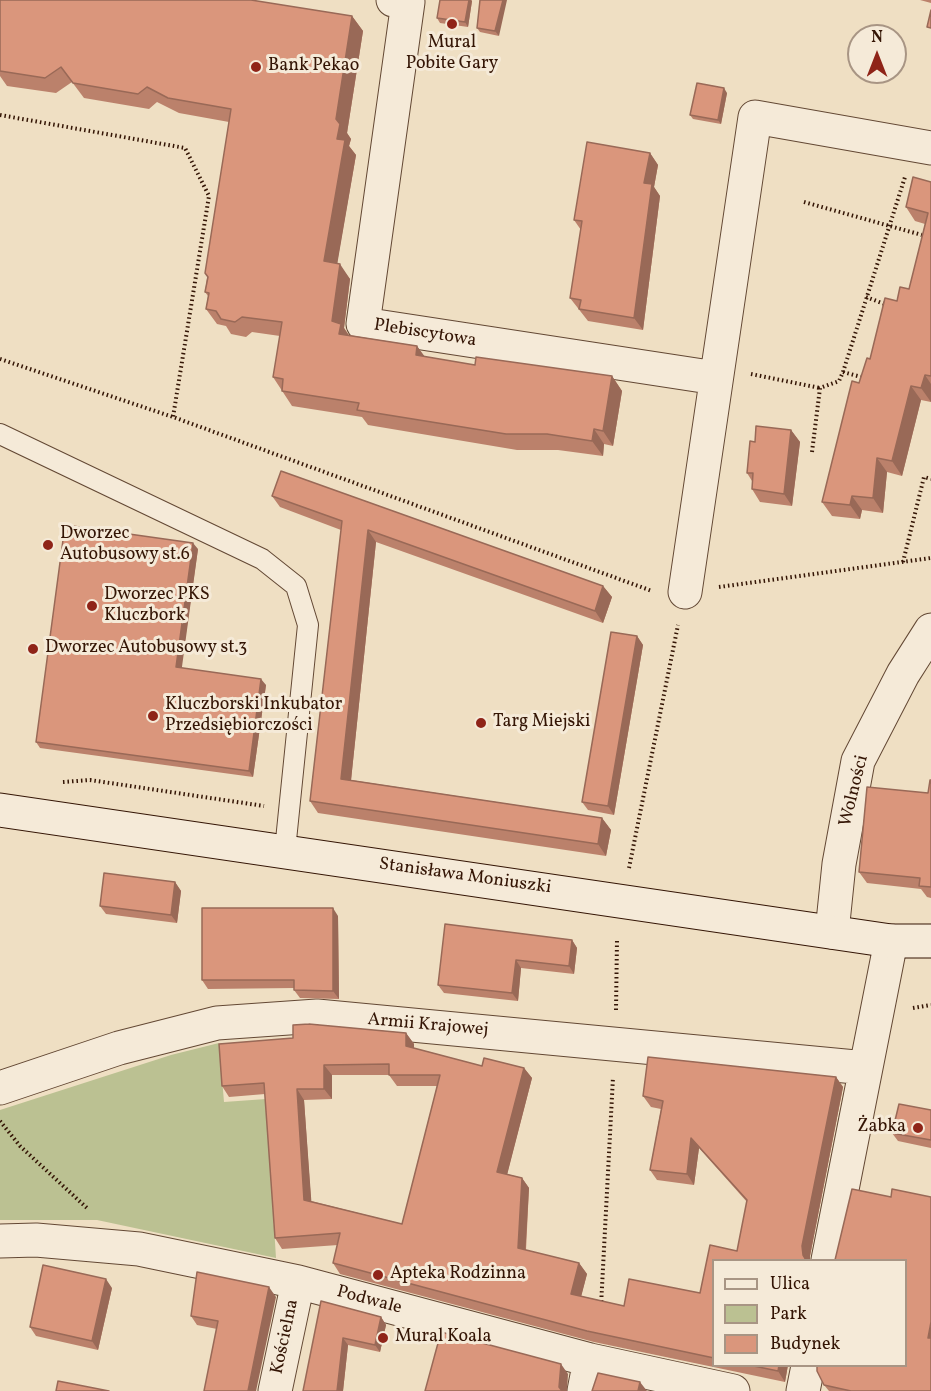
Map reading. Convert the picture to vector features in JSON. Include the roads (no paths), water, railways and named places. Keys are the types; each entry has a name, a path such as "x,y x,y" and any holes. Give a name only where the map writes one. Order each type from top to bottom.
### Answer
{"street":[{"name":"Plebiscytowa","path":"393,0 408,2 363,324 717,373"},
{"path":"685,592 755,117 923,146"},
{"name":"Wolności","path":"832,932 838,864 858,762 903,674 931,630"},
{"name":"Stanisława Moniuszki","path":"0,810 285,850 891,941 931,941"},
{"path":"828,1259 891,941"},
{"name":"Armii Krajowej","path":"0,1088 119,1048 217,1023 317,1016 866,1068"},
{"name":"Podwale","path":"0,1241 36,1240 139,1248 298,1282 587,1376 733,1391"},
{"name":"Kościelna","path":"275,1391 298,1282"},
{"path":"803,1391 808,1367"}],"lane":[{"path":"0,434 262,559 296,586 308,625 285,850"}],"place":[{"name":"Mural Pobite Gary","path":"452,24"},
{"name":"Bank Pekao","path":"256,67"},
{"name":"Dworzec Autobusowy st.6","path":"48,545"},
{"name":"Dworzec PKS Kluczbork","path":"92,606"},
{"name":"Dworzec Autobusowy st.3","path":"33,649"},
{"name":"Kluczborski Inkubator Przedsiębiorczości","path":"153,716"},
{"name":"Targ Miejski","path":"481,723"},
{"name":"Żabka","path":"918,1128"},
{"name":"Apteka Rodzinna","path":"378,1275"},
{"name":"Mural Koala","path":"383,1338"}]}
